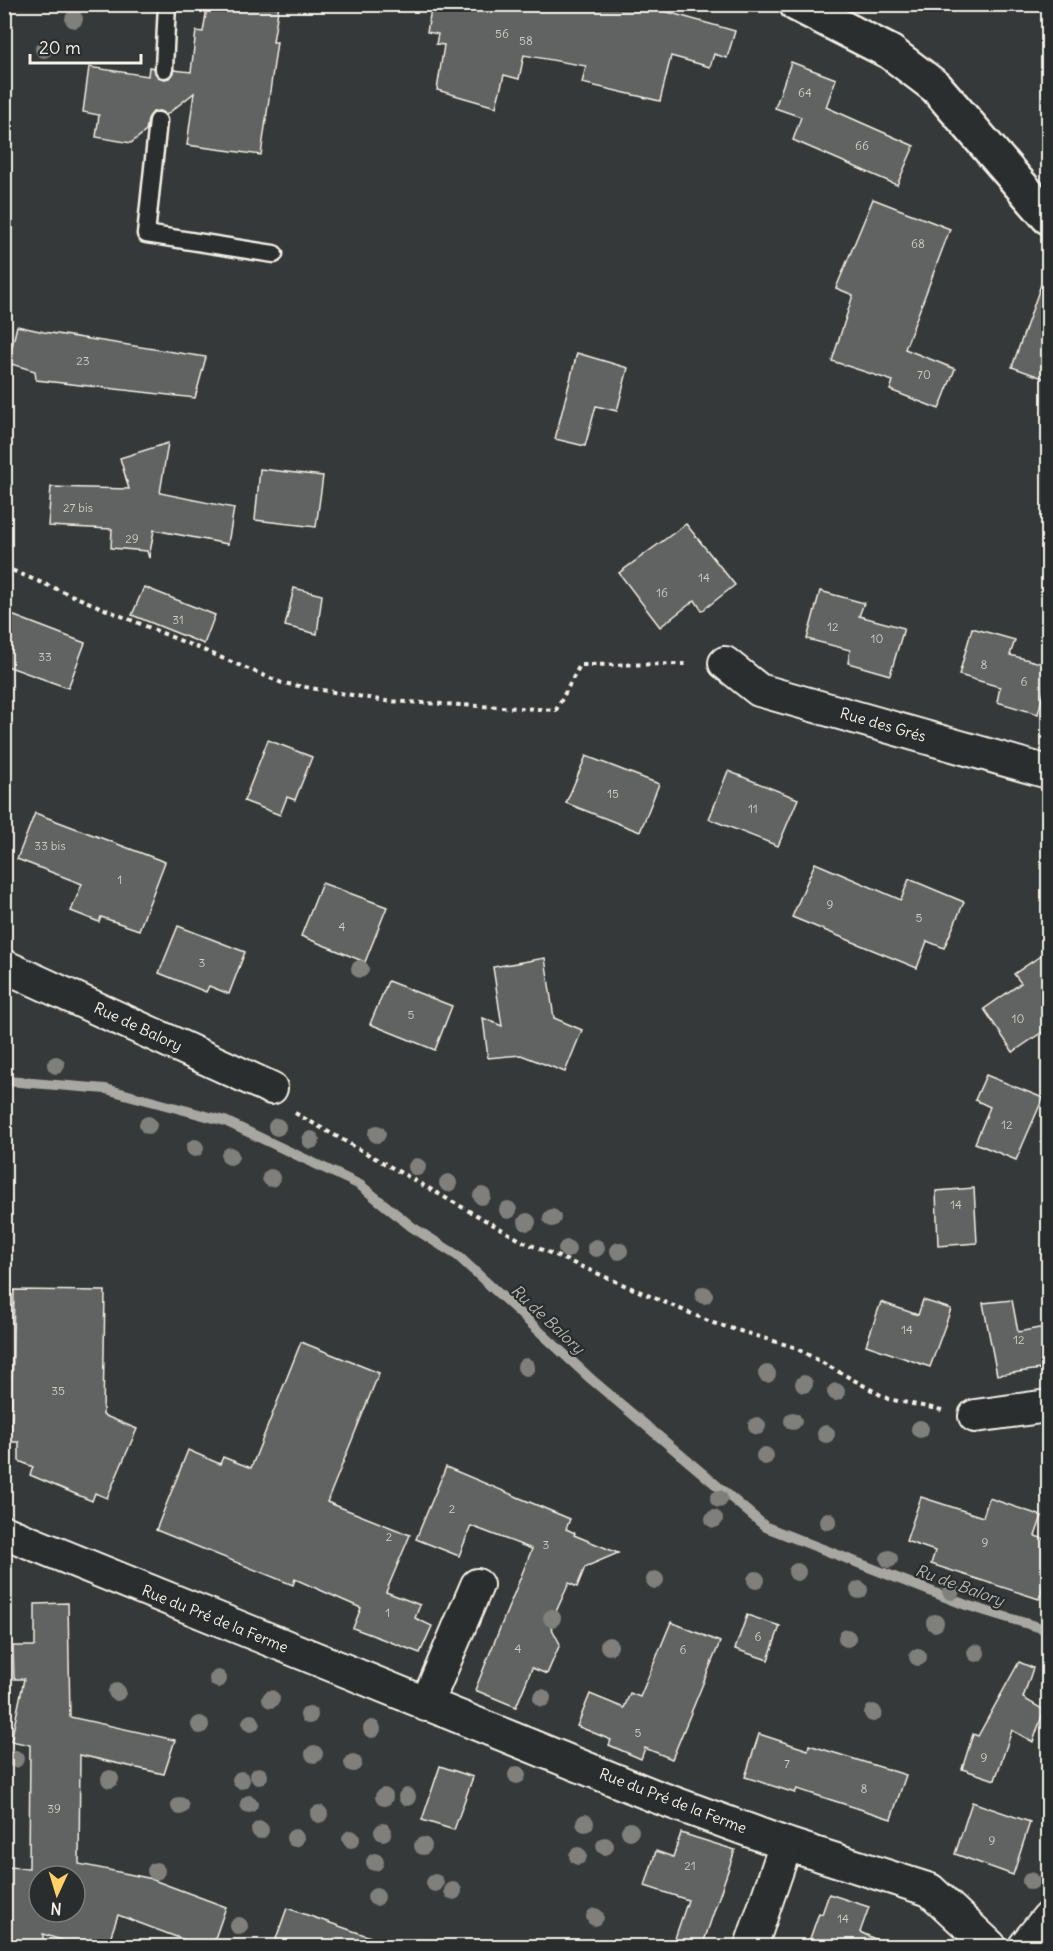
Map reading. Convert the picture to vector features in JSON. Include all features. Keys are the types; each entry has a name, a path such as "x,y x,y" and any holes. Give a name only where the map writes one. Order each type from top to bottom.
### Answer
{"street":[{"path":"796,4 890,52 936,87 1048,217"},
{"name":"Rue des Grés","path":"725,663 759,690 1048,772"},
{"name":"Rue de Balory","path":"4,966 271,1088"},
{"path":"975,1416 1048,1406"},
{"name":"Rue du Pré de la Ferme","path":"4,1532 652,1795 786,1844 930,1890 990,1947"},
{"path":"426,1705 477,1585"},
{"path":"751,1947 786,1844"},
{"path":"1025,1947 1048,1918"}],"lane":[{"path":"164,69 167,4"},
{"path":"158,121 146,234 274,254"}],"path":[{"path":"4,567 282,682 386,701 556,710 580,665 725,663"},
{"path":"271,1088 288,1109 524,1242 713,1323 794,1347 888,1399 975,1416"}],"building":[{"path":"211,4 279,4 273,42 277,42 261,155 187,145 194,93 166,115 160,111 153,112 148,119 146,131 131,143 96,137 99,115 83,112 89,67 148,76 149,67 154,68 158,77 164,79 169,78 174,70 191,72 196,31 203,32 207,8 211,9"},
{"path":"432,4 639,4 735,31 727,58 714,54 710,67 671,56 660,101 582,83 586,66 524,55 519,79 504,75 496,107 437,90 444,45 436,44 438,34 427,32"},
{"path":"791,62 836,79 826,107 914,146 897,185 793,140 801,117 775,108"},
{"path":"873,199 950,229 905,349 955,369 939,409 890,390 893,381 832,361 853,295 836,288"},
{"path":"1043,279 1048,280 1048,380 1012,367"},
{"path":"17,326 206,357 195,398 36,380 35,371 8,363"},
{"path":"577,353 628,368 617,411 596,406 585,446 555,439"},
{"path":"168,443 160,493 234,508 228,544 154,530 149,558 147,551 111,548 112,529 48,526 51,487 129,489 120,458"},
{"path":"260,469 323,476 316,527 255,520"},
{"path":"686,524 735,585 702,611 695,600 660,627 619,573"},
{"path":"144,587 215,615 204,644 132,615"},
{"path":"294,588 322,595 317,634 285,626"},
{"path":"820,591 864,603 859,616 904,628 890,675 848,663 850,650 807,639"},
{"path":"4,612 85,643 68,688 4,665"},
{"path":"972,628 1015,640 1010,655 1048,665 1048,676 1038,714 997,702 1000,687 959,675"},
{"path":"268,740 312,757 295,800 287,797 280,815 244,801"},
{"path":"586,756 659,784 640,832 566,803"},
{"path":"728,771 798,799 778,846 709,819"},
{"path":"35,813 165,862 139,930 101,917 99,922 71,911 82,884 17,859"},
{"path":"815,863 901,900 909,879 964,902 944,948 927,941 917,968 792,917"},
{"path":"322,883 387,907 365,962 301,936"},
{"path":"178,926 245,952 229,994 209,986 206,992 159,973"},
{"path":"1048,951 1048,1028 1013,1052 984,1009 1021,983 1014,974"},
{"path":"545,958 554,1018 582,1030 565,1072 521,1055 488,1058 483,1018 502,1026 493,967"},
{"path":"388,981 452,1006 435,1050 370,1024"},
{"path":"986,1075 1043,1098 1016,1160 975,1143 990,1107 975,1100"},
{"path":"974,1188 977,1243 938,1246 936,1191"},
{"path":"14,1290 105,1291 103,1415 137,1429 107,1498 95,1493 92,1501 30,1475 33,1467 19,1461 19,1442 11,1442"},
{"path":"923,1300 951,1309 930,1367 866,1345 881,1302 918,1315"},
{"path":"1012,1300 1018,1332 1045,1327 1048,1368 997,1375 983,1303"},
{"path":"301,1342 379,1373 327,1502 410,1535 386,1592 420,1605 415,1618 432,1626 420,1653 353,1628 361,1608 295,1579 293,1585 156,1530 188,1450 220,1464 223,1457 251,1468"},
{"path":"446,1467 570,1519 566,1529 575,1533 574,1535 618,1553 585,1567 577,1587 569,1583 550,1625 560,1644 547,1674 532,1668 516,1707 475,1690 532,1549 471,1526 459,1556 416,1539"},
{"path":"921,1497 983,1517 989,1498 1042,1516 1035,1536 1048,1540 1048,1573 1039,1599 931,1564 935,1551 906,1541"},
{"path":"68,1603 70,1717 175,1740 164,1774 80,1755 79,1864 29,1864 30,1745 11,1741 24,1679 14,1679 13,1646 35,1646 35,1604"},
{"path":"747,1615 780,1626 768,1660 735,1649"},
{"path":"671,1622 720,1642 672,1759 645,1748 641,1759 609,1745 611,1740 577,1726 590,1694 624,1708 630,1693 640,1697"},
{"path":"1019,1662 1033,1668 1023,1698 1044,1710 1033,1742 1012,1730 995,1780 962,1769 973,1734 978,1736"},
{"path":"759,1734 808,1750 809,1745 906,1775 891,1819 797,1789 795,1793 745,1777"},
{"path":"440,1766 473,1777 454,1830 422,1820"},
{"path":"972,1802 1030,1822 1013,1875 955,1854"},
{"path":"681,1833 735,1850 702,1947 672,1947 688,1900 645,1886 656,1851 673,1857"},
{"path":"87,1866 148,1878 226,1907 212,1947 203,1947 118,1915 107,1947 82,1947 43,1934 43,1947 4,1947 4,1867 27,1868 27,1924 87,1924"},
{"path":"829,1894 869,1907 860,1932 892,1947 807,1947 819,1913 822,1914"},
{"path":"287,1908 385,1942 384,1947 273,1947"}],"waterway":[{"name":"Ru de Balory","path":"7,1081 106,1089 225,1121 360,1185 412,1227 458,1256 591,1379 766,1527 966,1605 1048,1630"}]}
